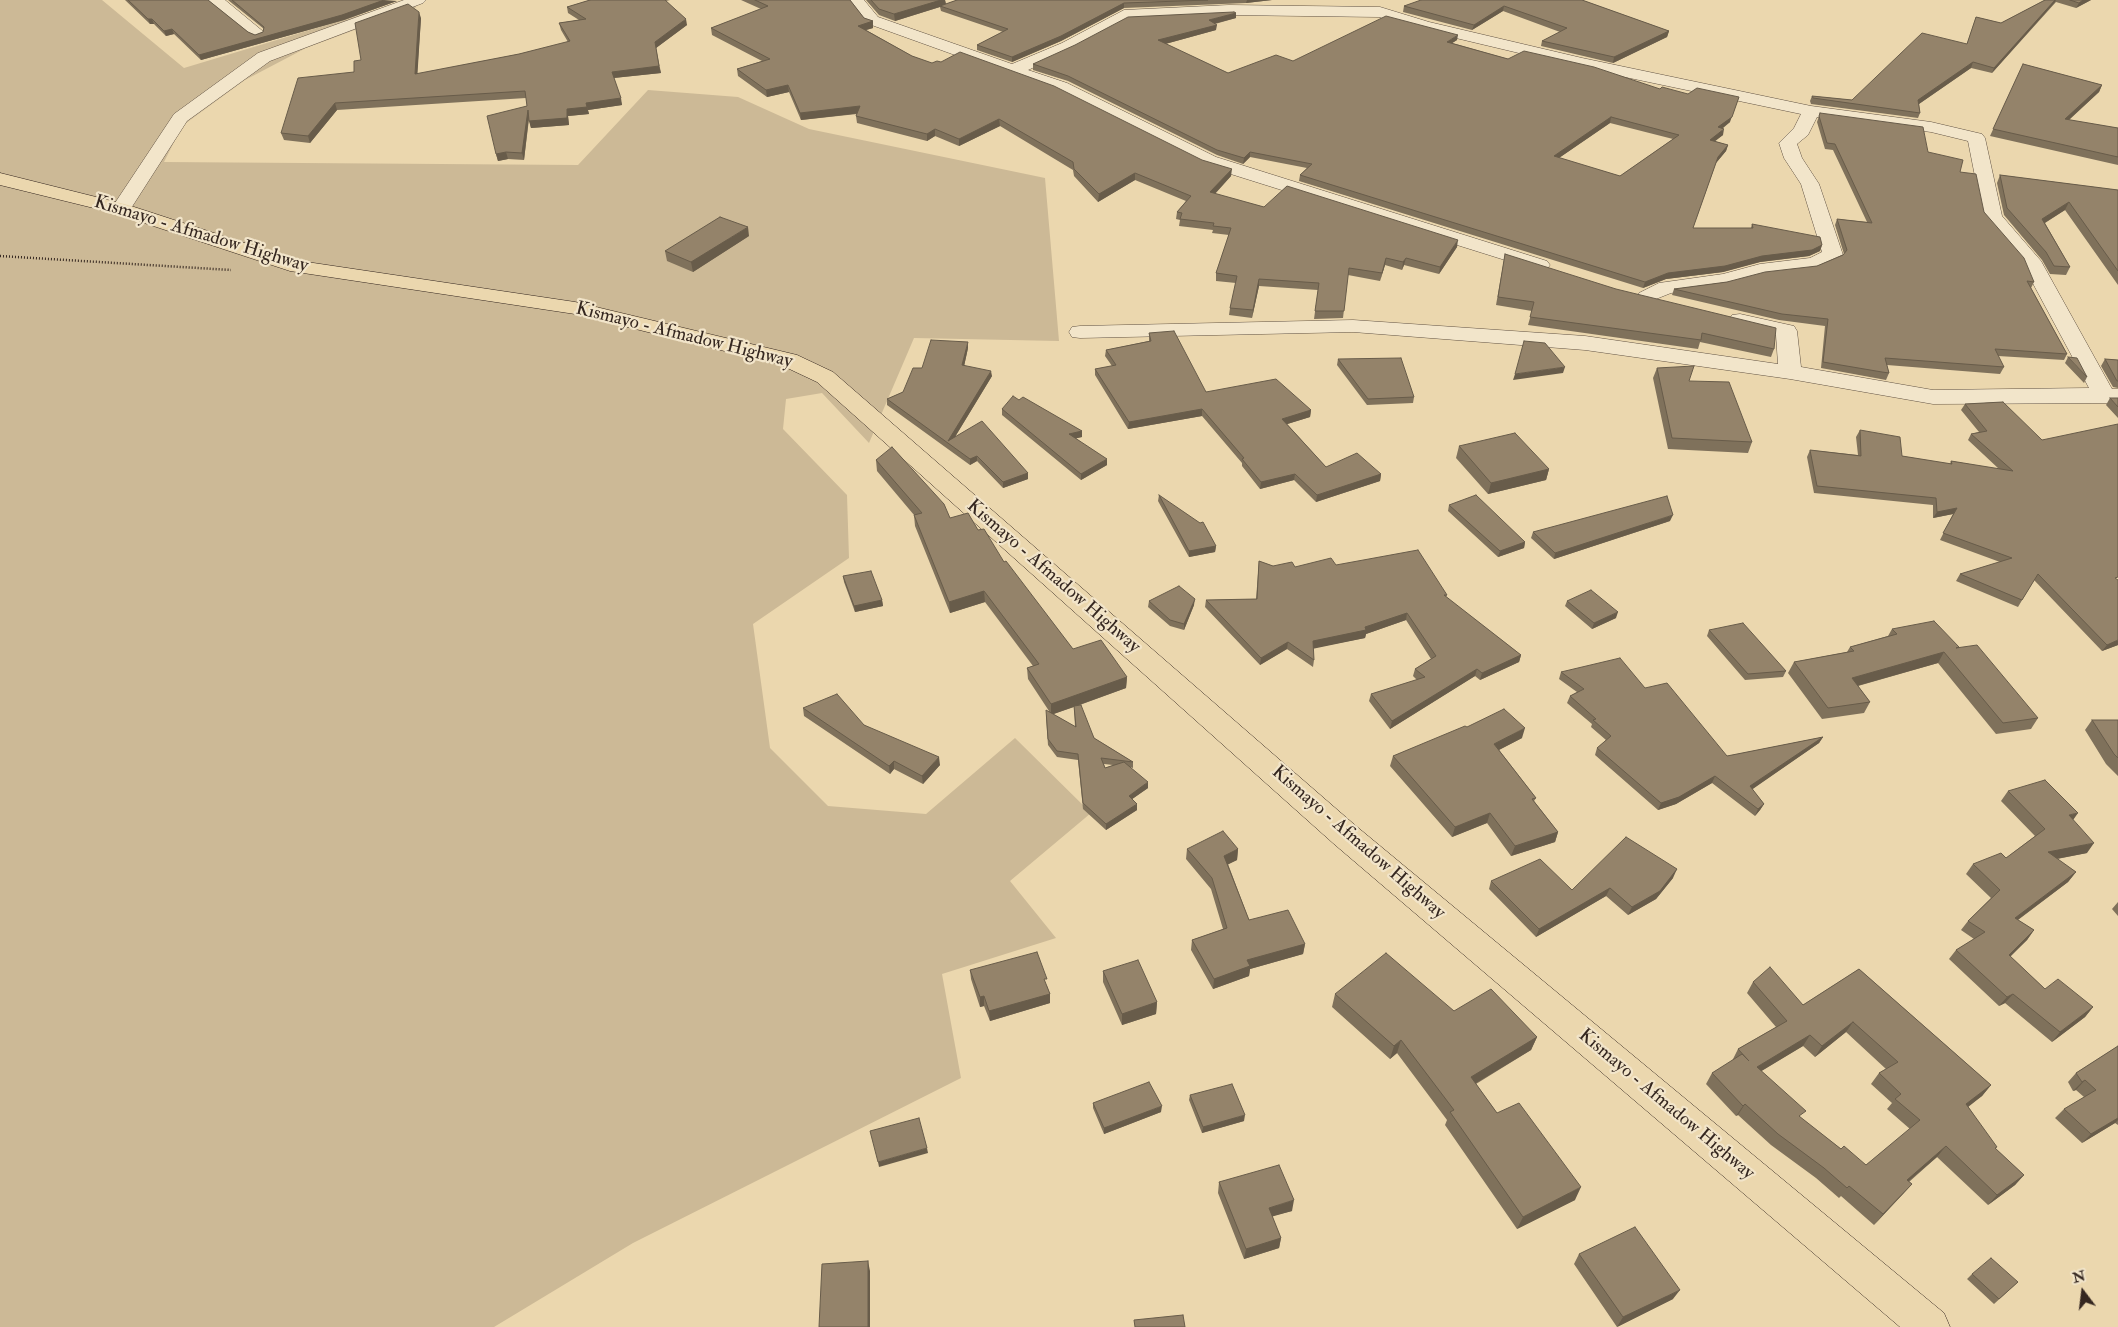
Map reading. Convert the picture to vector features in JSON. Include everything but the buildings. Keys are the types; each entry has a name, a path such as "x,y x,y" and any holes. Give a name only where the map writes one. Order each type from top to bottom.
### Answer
{"main road":[{"name":"Kismayo - Afmadow Highway","path":"0,179 121,208 297,267 574,308 789,360 825,377 1345,834 1930,1327"}],"street":[{"path":"215,0 258,33"},
{"path":"121,208 180,118 264,56 418,0"},
{"path":"856,0 872,20 1061,87 1209,161 1556,270"},
{"path":"1014,70 1068,46 1124,15 1229,10 1380,12 1424,26 1582,63 1811,112 1931,127 1976,138 1993,217 2031,261 2111,395"},
{"path":"1674,304 1638,295 1666,287 1725,280 1760,270 1814,264 1833,255 1810,184 1793,158 1788,143 1802,131 1811,112"},
{"path":"1720,315 1786,331 1790,372"},
{"path":"1080,332 1353,326 1585,343 1790,372 1934,397 2111,395"}],"path":[{"path":"0,256 238,269"}],"shaded area":[{"path":"0,0 102,0 184,68 406,1 417,7 306,48 245,80 182,126 164,162 578,165 648,90 738,97 809,129 1045,178 1059,341 914,338 869,443 822,393 786,399 783,429 847,495 849,558 753,624 770,748 828,806 926,814 1015,738 1091,813 1010,881 1056,938 942,974 961,1078 633,1243 494,1327 0,1327"}]}
